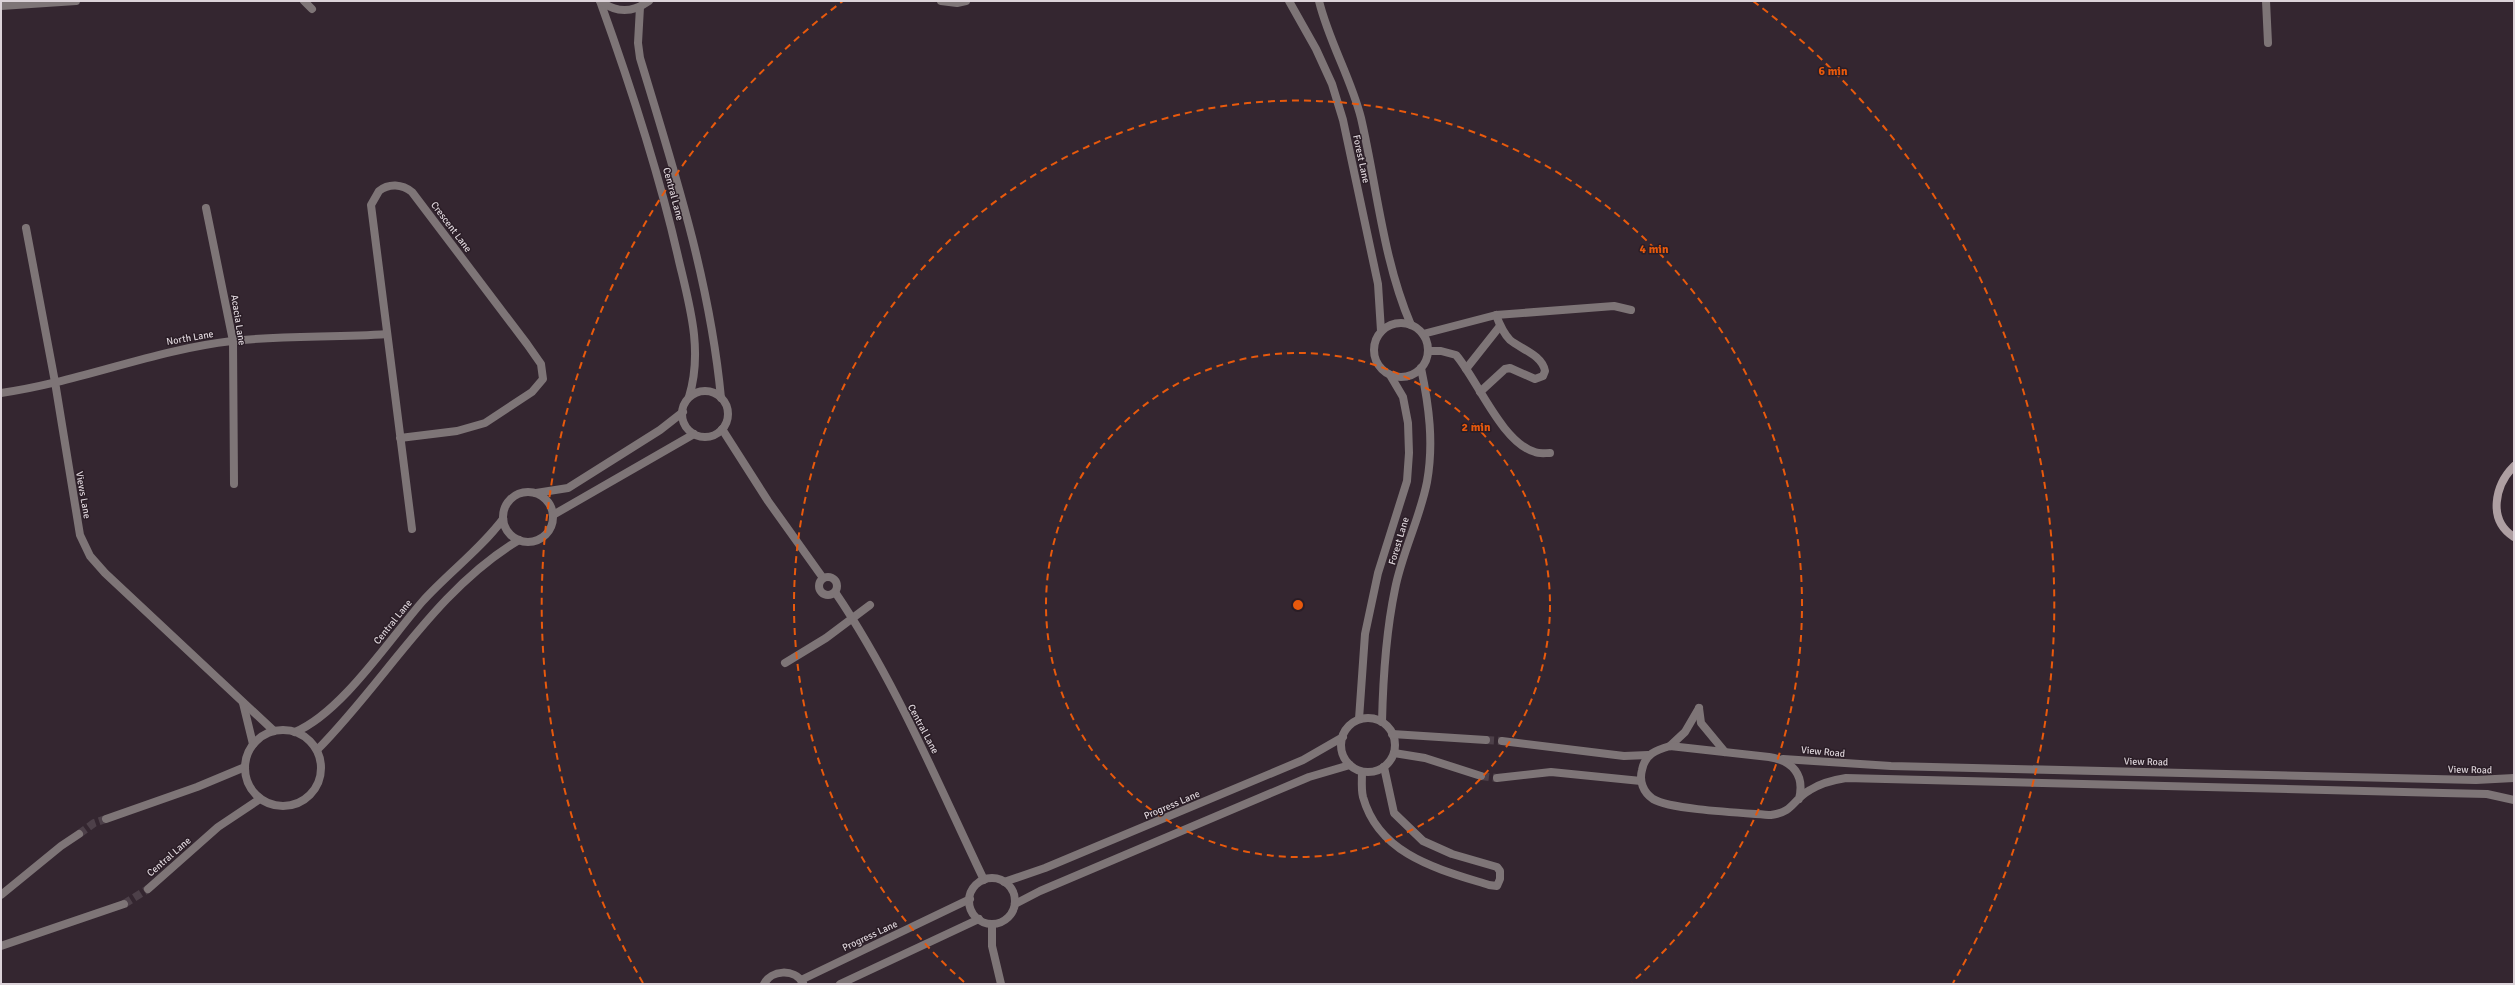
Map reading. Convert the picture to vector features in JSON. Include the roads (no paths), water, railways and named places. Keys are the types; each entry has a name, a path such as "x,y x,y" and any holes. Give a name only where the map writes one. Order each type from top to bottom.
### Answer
{"street":[{"path":"1,6 76,1"},
{"path":"304,1 312,9"},
{"path":"600,1 619,10 640,7 649,1"},
{"name":"Central Lane","path":"274,731 295,732 310,726 329,710 387,646 422,603 503,519 503,512 510,499 522,492 536,493 568,488 660,430 682,412 689,397 696,367 696,342 669,214 628,79 600,1"},
{"path":"941,1 957,3 966,1"},
{"name":"Forest Lane","path":"1289,1 1316,49 1332,84 1343,120 1378,284 1381,331"},
{"name":"Forest Lane","path":"1319,1 1327,27 1351,85 1359,112 1395,281 1411,325"},
{"path":"2266,1 2268,43"},
{"name":"Central Lane","path":"640,7 638,43 640,58 691,231 713,338 721,398 727,408 728,416 722,429"},
{"name":"Crescent Lane","path":"400,438 458,431 485,423 532,392 543,380 543,372 536,356 412,192 407,188 396,185 378,191 371,205 400,438 412,529"},
{"name":"Acacia Lane","path":"206,208 233,341 234,484"},
{"name":"Views Lane","path":"26,228 55,382 75,511 85,548 105,573 274,731"},
{"path":"1423,334 1496,314 1614,306 1631,310"},
{"path":"1480,392 1505,369 1510,368 1535,379 1542,376 1545,371 1540,360 1509,339 1500,326 1496,314"},
{"path":"1398,323 1411,325 1423,334 1428,351 1422,368 1407,377 1390,375 1378,364 1374,356 1376,339 1381,331 1398,323"},
{"path":"1466,369 1500,326"},
{"name":"North Lane","path":"1,393 55,382 144,357 233,341 387,334"},
{"path":"1428,351 1451,352 1456,355 1504,427 1526,448 1535,452 1550,453"},
{"name":"Forest Lane","path":"1382,722 1383,679 1395,588 1427,483 1431,455 1430,425 1422,368"},
{"name":"Forest Lane","path":"1359,720 1365,634 1378,572 1407,481 1409,453 1408,423 1403,396 1390,375"},
{"path":"689,397 703,391 711,392 721,398"},
{"path":"682,412 685,425 694,434 709,436 722,429 768,501 823,578"},
{"path":"553,515 694,434"},
{"path":"2514,466 2500,483 2496,506 2504,527 2514,538"},
{"path":"503,519 508,532 519,540 533,541 545,535 550,529 553,515 550,504 536,493"},
{"path":"317,750 340,726 386,670 461,585 497,553 519,540"},
{"path":"829,577 836,581 837,587 835,592 827,594 822,591 819,586 823,578 829,577"},
{"name":"Central Lane","path":"835,592 868,642 930,763 984,880"},
{"path":"785,663 813,647 870,605"},
{"path":"243,702 253,744"},
{"path":"1670,746 1685,732 1699,708 1701,723 1725,752"},
{"path":"1368,718 1382,722 1395,739 1394,752 1384,767 1372,772 1362,772 1350,765 1342,752 1343,737 1346,729 1359,720 1368,718"},
{"path":"274,731 262,736 253,744 245,767 247,779 252,790 260,799 279,806 290,806 308,797 319,780 321,770 317,750 308,739 295,732"},
{"path":"1392,734 1486,740"},
{"name":"Progress Lane","path":"1004,882 1045,868 1303,760 1343,737"},
{"path":"1502,741 1624,756 1648,755 1643,765 1641,781 1644,790 1660,802 1738,812 1780,814 1788,810 1809,790 1824,783 1846,778 2487,794 2514,800"},
{"name":"View Road","path":"1648,755 1656,750 1670,746 1778,758 1890,766 2333,777 2494,780 2514,778"},
{"path":"1394,752 1425,758 1481,776"},
{"name":"View Road","path":"1778,758 1794,767 1799,774 1802,788 1799,799"},
{"path":"1015,904 1013,892 1004,882 998,879 984,880 974,887 970,899 970,907 979,919 992,924 1004,920 1009,916 1015,904 1040,891 1309,777 1350,765"},
{"path":"106,819 198,787 245,767"},
{"path":"1362,772 1363,796 1372,817 1394,846 1422,863 1489,885 1497,886 1500,879 1500,871 1497,867 1452,854 1423,841 1404,823 1394,812 1384,767"},
{"path":"1497,778 1551,772 1641,781"},
{"path":"2333,777 2333,790"},
{"name":"Central Lane","path":"148,889 218,827 260,799"},
{"path":"1,895 60,846 79,834"},
{"name":"Progress Lane","path":"802,982 970,899"},
{"path":"1,946 124,904"},
{"path":"840,984 979,919"},
{"path":"992,924 992,946 1000,984"},
{"path":"764,984 772,975 782,972 792,974 802,982"}],"tunnel":[{"path":"1486,740 1502,741"},
{"path":"1481,776 1497,778"},
{"path":"79,834 94,823 106,819"},
{"path":"124,904 148,889"}]}
